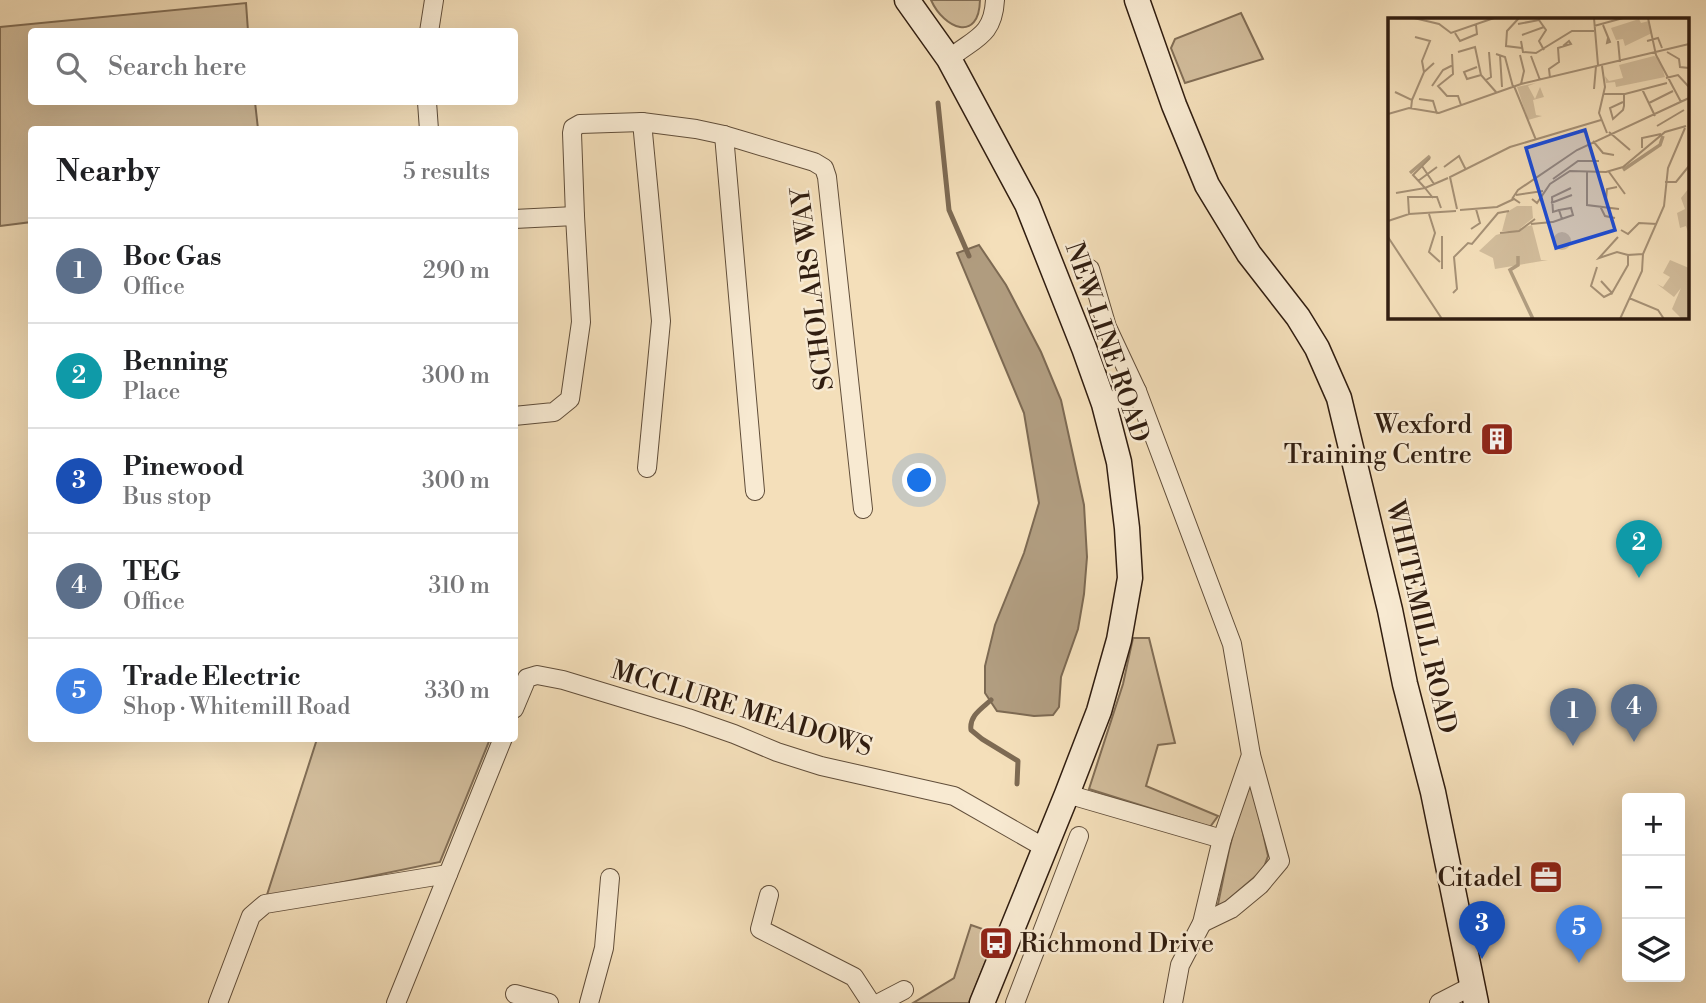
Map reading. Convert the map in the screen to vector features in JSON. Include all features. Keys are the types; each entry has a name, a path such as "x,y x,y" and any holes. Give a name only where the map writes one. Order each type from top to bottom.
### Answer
{"main road":[{"name":"WHITEMILL ROAD","path":"1138,0 1174,105 1207,185 1249,254 1298,317 1317,348 1339,398 1405,684 1433,792 1474,994"},
{"name":"NEW LINE ROAD","path":"909,1 949,59 1027,204 1104,404 1119,462 1127,528 1130,578 1119,640 1099,711 982,1003"}],"street":[{"path":"430,28 434,0"},
{"path":"949,59 982,35 991,23 995,0"},
{"path":"427,105 429,126"},
{"path":"642,122 661,321 647,468"},
{"name":"SCHOLARS WAY","path":"518,415 554,412 570,399 581,323 573,128 580,124 642,122 724,135 814,162 824,168 863,509"},
{"path":"724,135 755,491"},
{"path":"518,219 575,216"},
{"path":"1090,268 1107,327 1137,391 1232,644 1251,755 1280,861 1260,885 1231,909 1202,923"},
{"path":"1104,404 1137,391"},
{"name":"MCCLURE MEADOWS","path":"518,699 527,678 537,675 563,680 688,718 821,766 954,796 1045,848"},
{"path":"396,1003 501,742"},
{"path":"1173,1003 1180,965 1202,923 1222,839 1251,755"},
{"path":"1067,794 1222,839"},
{"path":"1015,1003 1079,836"},
{"path":"218,1003 251,916 265,904 448,874"},
{"path":"589,1003 604,948 610,878"},
{"path":"769,895 760,929 854,977 872,1003"},
{"path":"878,1003 904,990"},
{"path":"515,994 548,1003"},
{"path":"1439,1003 1474,994"}],"shaded area":[{"path":"931,0 980,0 978,14 974,22 967,27 960,27 944,18"},
{"path":"246,3 248,28 28,28 28,105 255,105 258,126 28,126 28,222 0,226 0,27"},
{"path":"1241,13 1263,59 1185,83 1171,48 1175,39"},
{"path":"979,245 1006,285 1041,352 1061,400 1084,505 1087,557 1084,594 1078,629 1061,677 1059,707 1053,715 1034,716 997,711 985,693 985,666 995,625 1024,553 1039,503 1024,413 957,253"},
{"path":"1133,638 1149,638 1175,743 1158,745 1146,786 1218,816 1210,827 1089,789 1123,684"},
{"path":"316,742 489,742 440,862 266,898"},
{"path":"1252,783 1268,856 1263,870 1217,909 1246,785"},
{"path":"971,925 997,934 969,1003 913,1003 954,978"}],"waterway":[{"path":"938,103 949,210 969,256"},
{"path":"991,700 974,717 971,730 1018,761 1017,784"}],"place":[{"name":"Wexford Training Centre","path":"1497,439"},
{"name":"Benning","path":"1639,578"},
{"name":"TEG","path":"1634,742"},
{"name":"Boc Gas","path":"1573,746"},
{"name":"Citadel","path":"1546,877"},
{"name":"Richmond Drive","path":"996,943"},
{"name":"Pinewood","path":"1482,959"},
{"name":"Trade Electric","path":"1579,963"}]}
